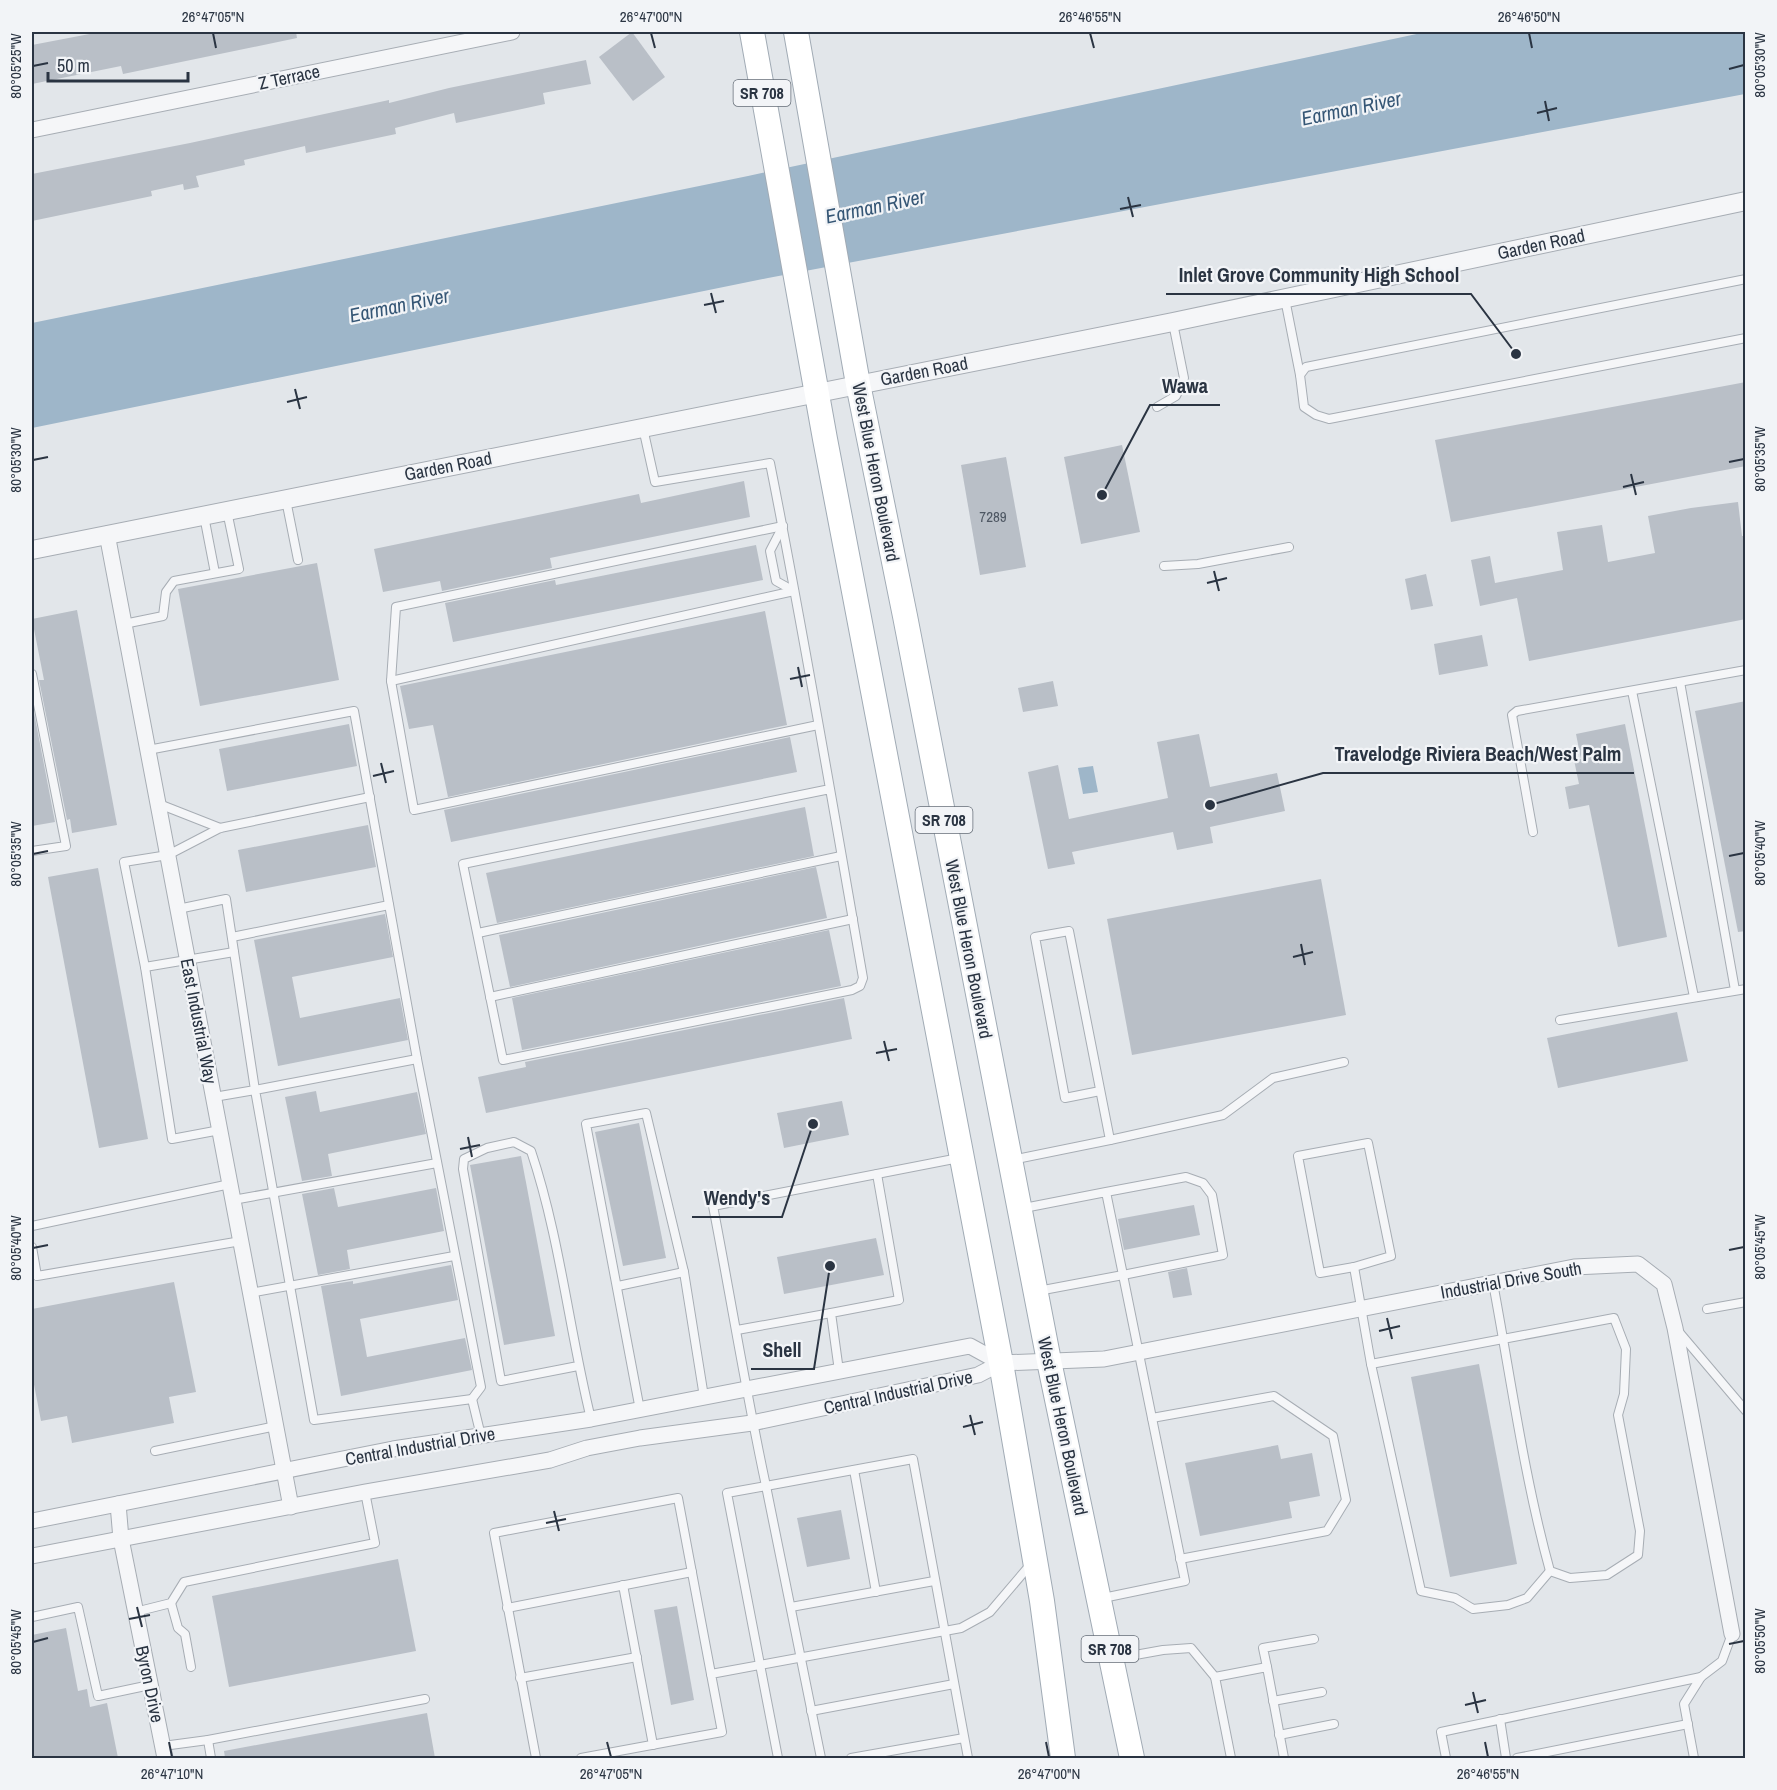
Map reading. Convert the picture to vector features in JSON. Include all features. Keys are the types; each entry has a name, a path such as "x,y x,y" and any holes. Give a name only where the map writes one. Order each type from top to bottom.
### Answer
{"main road":[{"name":"SR 708","path":"752,32 797,287 1001,1363 1049,1646 1063,1758"},
{"name":"West Blue Heron Boulevard","path":"796,32 858,384 1049,1361 1132,1758"}],"street":[{"name":"Z Terrace","path":"32,130 512,32"},
{"name":"Garden Road","path":"32,550 1173,322 1746,201"},
{"name":"East Industrial Way","path":"107,534 291,1507"},
{"name":"Industrial Drive South","path":"1001,1363 1104,1359 1574,1267 1638,1264 1664,1284 1675,1328 1732,1634"},
{"name":"Central Industrial Drive","path":"32,1521 393,1449 591,1419 970,1346 1001,1363"},
{"name":"Central Industrial Drive","path":"32,1556 365,1492 550,1460 587,1448 640,1438 752,1423 978,1375 1001,1363"},
{"name":"Byron Drive","path":"118,1504 121,1539 164,1752"}],"lane":[{"path":"1300,375 1306,367 1746,279"},
{"path":"1285,297 1304,407 1316,415 1329,419 1746,338"},
{"path":"1157,407 1176,396 1184,378 1173,322"},
{"path":"642,427 655,482 770,463 783,526 794,591 830,789 863,978 860,986 852,990 503,1060 463,864 830,789"},
{"path":"286,499 298,560"},
{"path":"124,624 163,616 166,592 174,581 239,569 227,511"},
{"path":"203,515 215,573"},
{"path":"783,526 770,551 776,581 794,591"},
{"path":"783,526 396,607 391,681 414,810 818,725"},
{"path":"1164,566 1198,564 1289,547"},
{"path":"391,681 794,591"},
{"path":"1533,832 1512,715 1517,711 1746,670"},
{"path":"32,674 66,846 32,851"},
{"path":"1680,682 1735,990"},
{"path":"1632,691 1694,997"},
{"path":"148,750 354,711 454,1256 481,1387 472,1399 314,1420 255,1090 226,899 178,909"},
{"path":"220,1130 172,1138 145,967 124,862 168,855 220,828 370,797"},
{"path":"159,804 220,828"},
{"path":"478,933 841,856"},
{"path":"232,937 389,905"},
{"path":"490,997 853,919"},
{"path":"1100,1091 1065,1098 1035,937 1069,931 1110,1140"},
{"path":"145,967 234,952"},
{"path":"1560,1020 1746,988"},
{"path":"214,1097 417,1059"},
{"path":"1010,1161 1223,1115 1273,1078 1344,1062"},
{"path":"640,1410 586,1124 646,1113 684,1272 704,1397"},
{"path":"578,1366 501,1381 463,1169 464,1159 487,1148 514,1142 531,1151 545,1192 578,1366 591,1419"},
{"path":"1368,1143 1391,1256 1354,1267 1320,1273 1298,1156 1368,1143"},
{"path":"821,1758 752,1423 713,1206 961,1157"},
{"path":"32,1226 232,1192 273,1192 437,1163"},
{"path":"737,1330 899,1300 877,1174"},
{"path":"1020,1209 1186,1177 1203,1183 1212,1196 1223,1255 1036,1292"},
{"path":"1099,1599 1185,1581 1106,1192"},
{"path":"32,1247 37,1276 241,1241"},
{"path":"250,1293 454,1256"},
{"path":"1354,1267 1371,1364 1421,1591 1455,1598 1473,1610 1508,1605 1527,1598 1550,1571"},
{"path":"618,1286 684,1272"},
{"path":"1493,1282 1538,1527 1550,1571"},
{"path":"1707,1309 1746,1302"},
{"path":"831,1313 838,1371"},
{"path":"1371,1364 1614,1318 1626,1349 1624,1395 1618,1416 1640,1531 1638,1555 1607,1575 1570,1578 1550,1571"},
{"path":"1675,1328 1746,1411"},
{"path":"1152,1418 1274,1396 1333,1436 1346,1500 1327,1531 1180,1559"},
{"path":"472,1399 481,1436"},
{"path":"155,1451 276,1426"},
{"path":"778,1758 726,1493 913,1459 968,1758"},
{"path":"854,1470 876,1592"},
{"path":"135,1611 171,1603 184,1582 375,1543 365,1492"},
{"path":"536,1758 494,1533 678,1498 722,1732 652,1745 612,1756 581,1758"},
{"path":"711,1674 961,1628 990,1612 1035,1560"},
{"path":"507,1608 692,1572"},
{"path":"791,1607 934,1581"},
{"path":"623,1585 652,1745"},
{"path":"171,1603 178,1628 185,1634 191,1667"},
{"path":"32,1617 78,1607 98,1696 150,1685"},
{"path":"1694,1758 1683,1704 1701,1677 1722,1661 1732,1634"},
{"path":"1284,1758 1263,1648 1314,1639"},
{"path":"1112,1660 1163,1650 1191,1648 1215,1677 1230,1758"},
{"path":"520,1678 637,1657"},
{"path":"1215,1677 1267,1667"},
{"path":"1446,1758 1441,1732 1701,1677"},
{"path":"811,1711 954,1684"},
{"path":"1273,1701 1322,1692"},
{"path":"164,1752 208,1740 425,1699"},
{"path":"1500,1719 1506,1758"},
{"path":"1279,1735 1334,1724"},
{"path":"1517,1758 1688,1724"},
{"path":"851,1758 964,1738"},
{"path":"208,1740 211,1758"}],"water":[{"name":"Earman River","path":"1426,32 1745,32 1745,94 768,278 32,428 32,323 748,176"},
{"path":"1093,766 1098,792 1083,794 1078,768"}],"building":[{"path":"100,32 296,32 297,38 123,74 121,66 32,84 32,45"},
{"path":"632,32 665,77 633,101 599,57"},
{"path":"586,60 591,84 543,93 545,104 456,123 454,113 395,128 396,134 306,153 305,146 244,160 245,165 196,176 199,187 184,190 183,184 151,191 152,196 32,221 32,174 389,100 389,103 449,88"},
{"path":"1746,382 1746,466 1451,522 1435,440"},
{"path":"1122,445 1140,532 1081,544 1064,457"},
{"path":"1006,457 1026,567 980,575 961,465"},
{"path":"744,481 750,517 550,558 552,568 442,591 440,581 383,592 374,549 639,494 641,503"},
{"path":"1738,502 1742,536 1746,536 1746,619 1529,661 1517,598 1480,606 1471,560 1490,556 1495,583 1563,570 1557,532 1602,525 1608,562 1655,553 1648,516"},
{"path":"756,545 763,580 453,642 445,603 555,580 556,585"},
{"path":"317,563 339,680 200,706 178,589"},
{"path":"1426,574 1433,606 1411,610 1405,579"},
{"path":"77,610 117,825 72,833 70,819 67,820 39,680 44,680 32,619"},
{"path":"765,611 787,725 448,797 433,725 409,729 400,686"},
{"path":"1482,635 1488,666 1439,675 1434,644"},
{"path":"1053,681 1058,706 1023,712 1018,688"},
{"path":"1746,701 1746,931 1738,932 1695,711"},
{"path":"32,702 55,822 32,826"},
{"path":"349,724 357,766 227,791 219,749"},
{"path":"1625,724 1667,937 1618,947 1589,805 1569,809 1565,787 1579,784 1574,760 1581,759 1576,734"},
{"path":"1199,734 1210,787 1277,773 1285,811 1210,827 1213,843 1177,850 1173,832 1072,852 1075,864 1048,869 1028,772 1058,765 1069,819 1168,798 1157,742"},
{"path":"790,737 797,772 451,842 444,810"},
{"path":"805,807 814,856 497,923 486,873"},
{"path":"368,825 376,867 246,892 238,850"},
{"path":"816,867 827,918 510,987 499,935"},
{"path":"98,868 148,1139 99,1148 48,877"},
{"path":"1321,879 1346,1015 1132,1055 1107,919"},
{"path":"385,914 393,957 292,977 300,1018 400,998 408,1040 278,1066 254,940"},
{"path":"829,930 841,986 522,1050 512,998"},
{"path":"844,998 852,1039 486,1113 478,1077 526,1067 525,1062"},
{"path":"1677,1012 1688,1061 1558,1088 1547,1038"},
{"path":"316,1091 320,1112 417,1092 426,1134 328,1154 332,1176 302,1181 285,1097"},
{"path":"842,1101 849,1135 784,1148 777,1113"},
{"path":"639,1123 666,1258 623,1266 595,1132"},
{"path":"521,1156 555,1336 504,1345 470,1165"},
{"path":"334,1188 338,1207 436,1188 444,1231 347,1250 350,1269 318,1275 302,1194"},
{"path":"1194,1205 1200,1235 1124,1250 1118,1219"},
{"path":"876,1238 884,1275 784,1294 777,1257"},
{"path":"451,1265 458,1300 360,1319 367,1357 465,1338 472,1370 341,1396 321,1286 353,1281 353,1284"},
{"path":"1187,1268 1192,1295 1173,1298 1168,1272"},
{"path":"174,1282 196,1392 169,1397 174,1423 72,1443 67,1416 41,1421 32,1374 32,1309"},
{"path":"1479,1364 1517,1564 1450,1577 1411,1377"},
{"path":"1278,1445 1281,1459 1312,1453 1320,1496 1289,1502 1292,1518 1200,1536 1185,1463"},
{"path":"841,1510 850,1559 807,1567 797,1518"},
{"path":"398,1559 416,1651 229,1687 212,1596"},
{"path":"677,1606 694,1700 671,1705 654,1610"},
{"path":"66,1628 78,1691 87,1689 90,1707 107,1703 118,1758 32,1758 32,1635"},
{"path":"427,1713 435,1758 225,1758 224,1751"}],"place":[{"name":"Inlet Grove Community High School","path":"1516,354"},
{"name":"Wawa","path":"1102,495"},
{"name":"Travelodge Riviera Beach/West Palm","path":"1210,805"},
{"name":"Wendy's","path":"813,1124"},
{"name":"Shell","path":"830,1266"}]}
